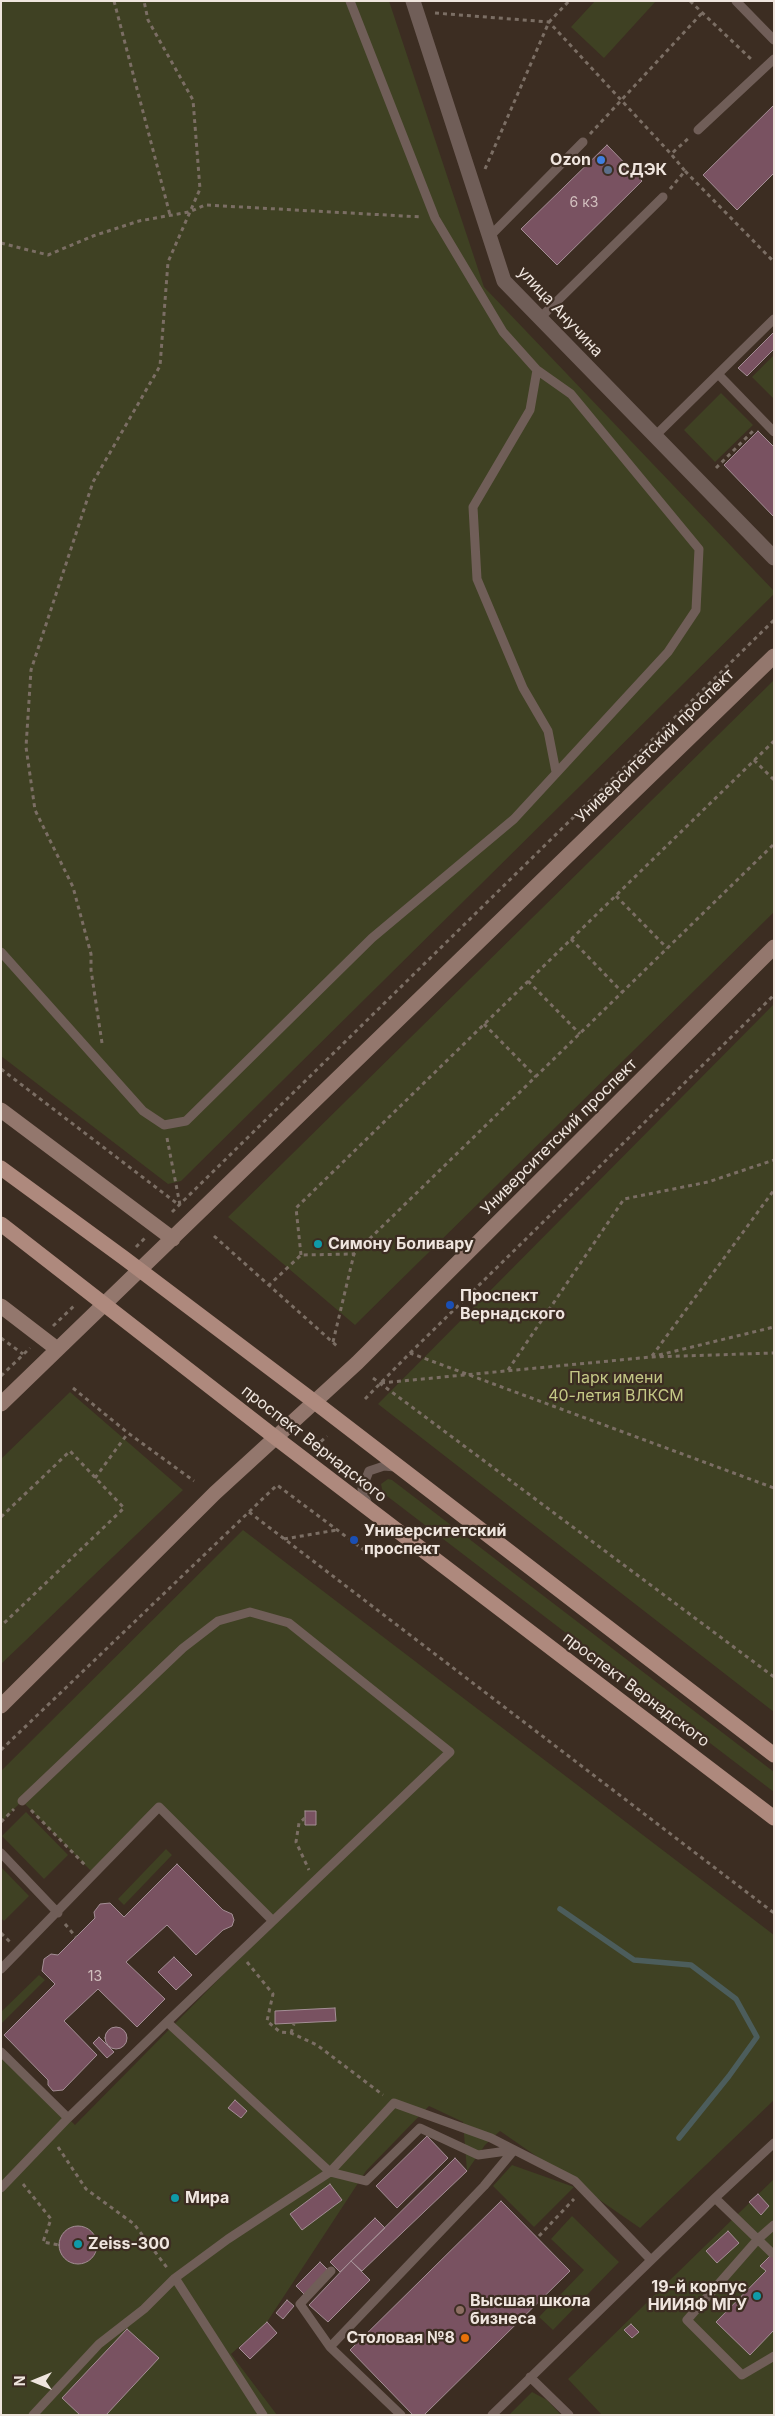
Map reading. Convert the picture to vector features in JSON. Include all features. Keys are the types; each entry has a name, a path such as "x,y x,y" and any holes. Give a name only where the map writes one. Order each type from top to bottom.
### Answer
{"main road":[{"name":"Университетский проспект","path":"1,1404 104,1303 174,1239 774,656"},
{"name":"Университетский проспект","path":"1,1706 215,1493 316,1403 774,947"},
{"path":"1,1110 174,1239"},
{"path":"1,1126 19,1125"},
{"name":"проспект Вернадского","path":"1,1168 141,1270 774,1755"},
{"name":"проспект Вернадского","path":"1,1224 276,1438 774,1818"},
{"path":"1,1306 57,1349"}],"street":[{"name":"улица Анучина","path":"415,7 504,281 774,558"}],"lane":[{"path":"1,952 143,1111 164,1125 186,1120 372,938 514,819 668,652 696,610 699,549 571,394 537,370 503,332 435,218 394,109 350,1"},
{"path":"736,1 772,35"},
{"path":"698,130 774,59"},
{"path":"490,236 583,142"},
{"path":"540,318 663,197"},
{"path":"656,436 774,319"},
{"path":"537,370 530,410 473,507 477,579 523,688 548,731 556,772"},
{"path":"718,375 774,432"},
{"path":"372,1511 364,1499 362,1489 369,1471 384,1466 403,1470"},
{"path":"1,2188 68,2118 238,1952 317,1880 450,1752 289,1623 250,1612 218,1621 183,1648 22,1801"},
{"path":"1,1969 58,1913 159,1807 272,1920"},
{"path":"1,1853 58,1913"},
{"path":"167,2022 330,2172 366,2181 420,2128 478,2155 514,2150"},
{"path":"1,2052 68,2118"},
{"path":"33,2415 99,2344 144,2309 175,2278 228,2238 330,2172 394,2103 491,2138 575,2180 652,2260"},
{"path":"492,2415 715,2198 774,2144"},
{"path":"330,2347 484,2186 514,2150"},
{"path":"715,2198 772,2253"},
{"path":"774,2225 758,2239 687,2320 742,2375 774,2356"},
{"path":"331,2271 300,2304 330,2347 401,2415"},
{"path":"175,2278 263,2415"},
{"path":"530,2377 569,2415"}],"path":[{"path":"114,1 170,215"},
{"path":"106,1070 91,970 91,954 73,887 35,810 26,747 31,670 93,482 160,366 168,262 200,189 193,100 148,20 144,1"},
{"path":"475,192 549,22 569,1"},
{"path":"690,1 762,70"},
{"path":"415,7 549,22 686,171 774,262"},
{"path":"583,142 702,13"},
{"path":"671,154 698,130"},
{"path":"663,197 686,171"},
{"path":"1,243 48,255 121,227 189,212 205,204 435,218"},
{"path":"716,468 763,421"},
{"path":"172,1212 774,620"},
{"path":"301,1255 296,1208 774,741"},
{"path":"754,760 774,780"},
{"path":"333,1342 354,1254 774,844"},
{"path":"616,896 667,948"},
{"path":"571,939 622,992"},
{"path":"528,981 580,1034"},
{"path":"365,1399 774,994"},
{"path":"484,1024 536,1077"},
{"path":"1,1069 184,1209"},
{"path":"164,1125 179,1205"},
{"path":"507,1371 624,1200 708,1182 774,1160"},
{"path":"651,1357 774,1190"},
{"path":"132,1251 150,1233"},
{"path":"214,1236 338,1347"},
{"path":"268,1286 301,1255 354,1254"},
{"path":"53,1326 74,1306"},
{"path":"651,1357 774,1327"},
{"path":"1,1338 23,1354"},
{"path":"1,1376 30,1348"},
{"path":"410,1353 774,1488"},
{"path":"380,1383 651,1357 774,1353"},
{"path":"374,1378 774,1677"},
{"path":"73,1388 128,1434 194,1481"},
{"path":"95,1478 128,1434"},
{"path":"315,1448 327,1436"},
{"path":"1,1517 70,1452 124,1508 1,1626"},
{"path":"1,1750 277,1485 364,1550"},
{"path":"249,1512 774,1913"},
{"path":"284,1539 337,1530"},
{"path":"1,1822 22,1801 95,1875"},
{"path":"305,1818 299,1823 296,1842 304,1863 317,1880"},
{"path":"67,1927 76,1937"},
{"path":"238,1952 273,1994 267,2020 280,2032 291,2033 317,2045 394,2103"},
{"path":"291,2033 294,2024"},
{"path":"50,2137 86,2189 134,2224 175,2278"},
{"path":"15,2174 51,2219 43,2242 59,2245"},
{"path":"539,2236 583,2190"}],"green space":[{"path":"1,1 389,1 484,287 774,591 774,594 181,1181 168,1184 1,1056"},
{"path":"595,1 656,1 604,58 571,27"},
{"path":"774,355 774,399 752,377"},
{"path":"721,393 753,425 715,462 684,430"},
{"path":"774,680 774,912 355,1325 228,1217"},
{"name":"Парк имени 40-летия ВЛКСМ","path":"774,1004 774,1712 378,1404"},
{"path":"70,1392 183,1490 1,1664 1,1459"},
{"path":"388,1479 392,1480 774,1772 774,1792 383,1493 381,1484"},
{"path":"243,1530 774,1935 774,2100 640,2228 500,2131 485,2145 467,2171 463,2122 429,2106 366,2171 267,2322 231,2354 277,2415 1,2415 1,2052 75,2125 274,1923 160,1808 95,1875 22,1801 1,1822 1,1771"},
{"path":"26,1812 68,1855 44,1879 2,1836"},
{"path":"166,1849 172,1855 124,1905 118,1899"},
{"path":"1,1867 29,1896 4,1921 1,1918"},
{"path":"39,1975 45,1980 1,2024 1,2012"},
{"path":"512,2165 574,2187 534,2227 493,2186"},
{"path":"774,2179 774,2415 602,2415 568,2379"},
{"path":"572,2216 619,2262 553,2330 539,2317 584,2270 551,2239"},
{"path":"532,2392 547,2400 561,2415 509,2415"}],"building":[{"path":"774,105 774,173 737,210 703,175"},
{"path":"607,145 642,181 557,265 521,229"},
{"path":"774,332 774,349 747,376 738,368"},
{"path":"758,431 774,447 774,517 724,465"},
{"path":"305,1811 316,1811 316,1825 305,1825"},
{"path":"177,1864 223,1910 232,1914 234,1920 232,1926 223,1930 196,1955 167,1925 126,1962 165,1999 137,2027 98,1989 64,2021 97,2055 63,2090 53,2091 48,2085 48,2080 4,2035 55,1984 42,1971 44,1959 51,1954 58,1955 95,1918 94,1912 100,1904 110,1903 124,1917"},
{"path":"174,1957 192,1975 176,1990 158,1972"},
{"path":"335,2008 336,2021 275,2024 275,2011"},
{"path":"116,2027 124,2030 127,2038 124,2046 116,2049 108,2046 105,2038 108,2030"},
{"path":"99,2037 114,2052 107,2058 93,2043"},
{"path":"235,2100 247,2111 241,2118 228,2108"},
{"path":"427,2136 448,2158 397,2208 376,2186"},
{"path":"455,2158 467,2171 362,2271 351,2261"},
{"path":"330,2184 342,2200 302,2230 290,2214"},
{"name":"Мира","path":"173,2193 177,2193 180,2198 179,2202 173,2203 170,2200 170,2196"},
{"path":"758,2194 769,2206 761,2215 749,2202"},
{"name":"Высшая школа бизнеса","path":"501,2201 570,2271 424,2415 413,2415 350,2350"},
{"path":"375,2218 385,2228 340,2272 330,2262"},
{"name":"Zeiss-300","path":"78,2226 92,2231 97,2245 92,2259 78,2264 64,2259 59,2245 64,2231"},
{"path":"728,2231 739,2243 717,2263 706,2251"},
{"name":"19-й корпус НИИЯФ МГУ","path":"774,2252 774,2330 750,2355 716,2322 766,2271 760,2266"},
{"path":"351,2261 370,2280 328,2322 309,2305"},
{"path":"320,2262 328,2270 304,2294 296,2286"},
{"path":"287,2300 294,2306 283,2319 276,2313"},
{"path":"267,2322 277,2333 250,2359 239,2348"},
{"path":"631,2324 639,2332 632,2338 624,2330"},
{"path":"127,2329 159,2358 106,2415 80,2415 62,2398"}],"waterway":[{"path":"560,1909 634,1960 691,1965 736,1999 757,2037 729,2076 679,2138"}],"place":[{"name":"Ozon","path":"601,160"},
{"name":"СДЭК","path":"608,170"},
{"name":"Симону Боливару","path":"318,1244"},
{"name":"Проспект Вернадского","path":"450,1305"},
{"name":"Университетский проспект","path":"354,1540"},
{"name":"Мира","path":"175,2198"},
{"name":"Zeiss-300","path":"78,2244"},
{"name":"19-й корпус НИИЯФ МГУ","path":"757,2296"},
{"name":"Высшая школа бизнеса","path":"460,2310"},
{"name":"Столовая №8","path":"465,2338"}]}
